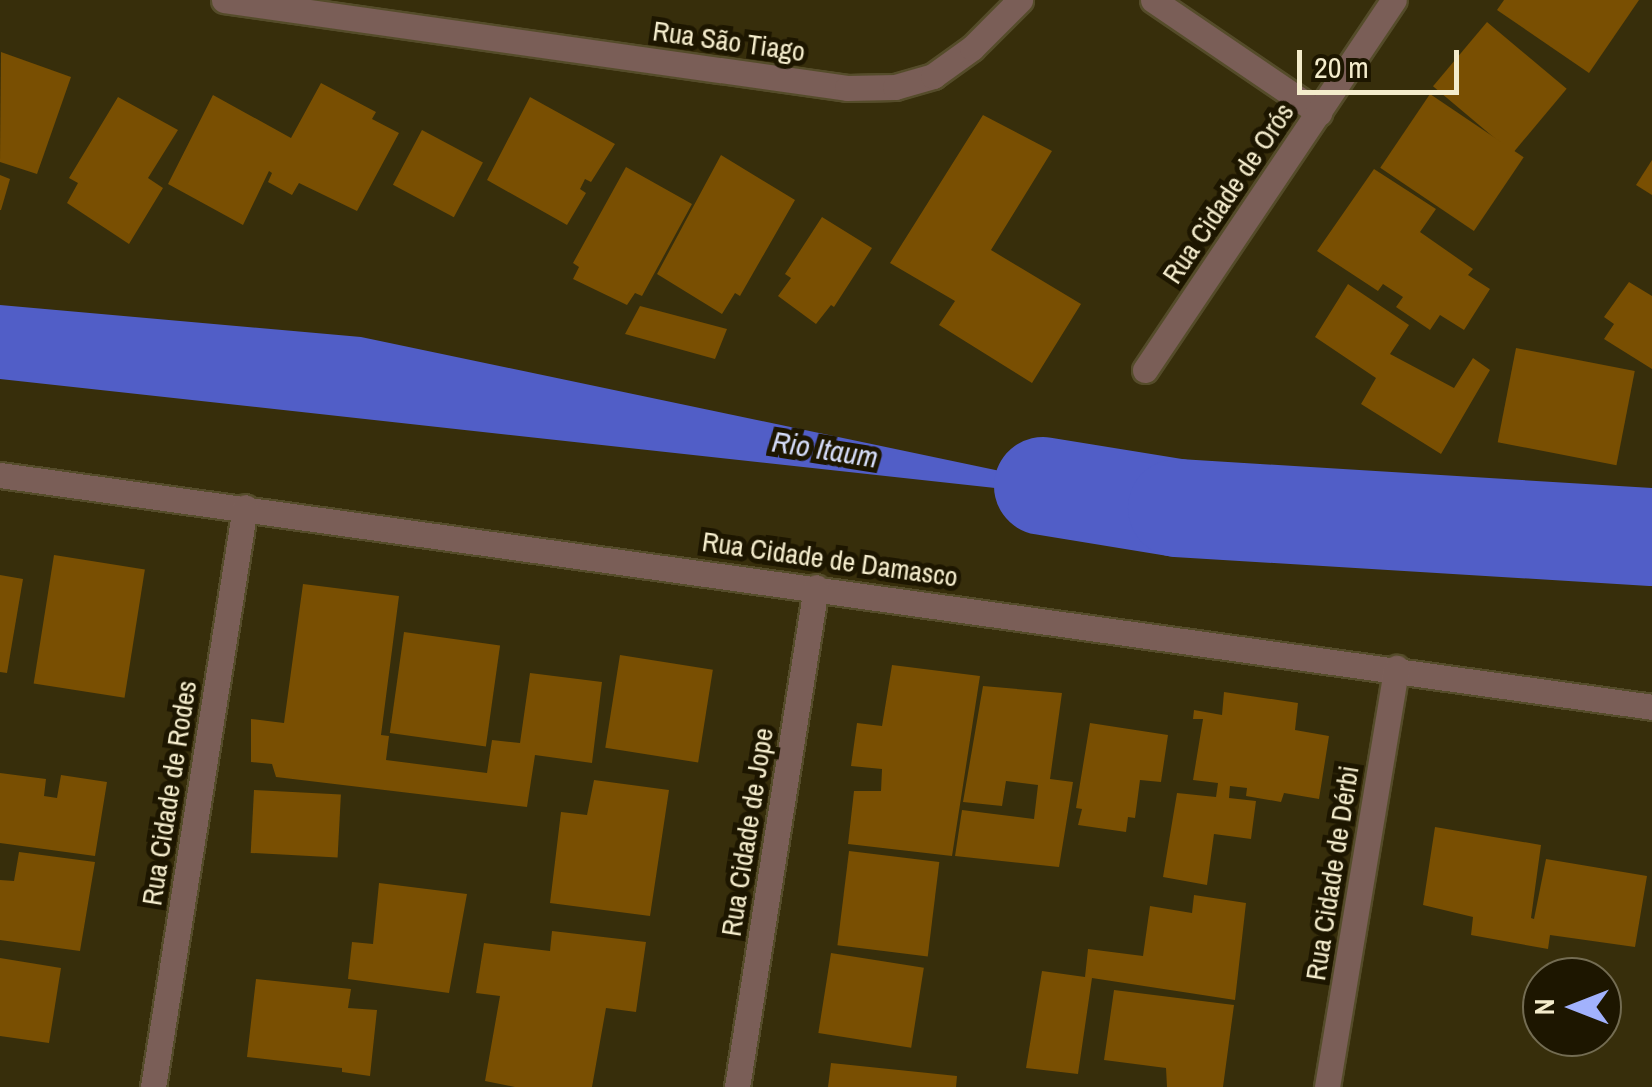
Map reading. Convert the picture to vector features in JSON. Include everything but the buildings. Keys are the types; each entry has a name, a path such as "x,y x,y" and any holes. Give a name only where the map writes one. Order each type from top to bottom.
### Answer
{"street":[{"name":"Rua São Tiago","path":"224,0 848,88 895,87 933,76 972,48 1020,0"},
{"path":"1153,0 1319,113"},
{"name":"Rua Cidade de Orós","path":"1145,370 1394,0"},
{"name":"Rua Cidade de Damasco","path":"0,475 1396,668 1652,707"},
{"name":"Rua Cidade de Rodes","path":"153,1087 245,508"},
{"name":"Rua Cidade de Jope","path":"737,1087 816,587"},
{"name":"Rua Cidade de Dérbi","path":"1327,1087 1396,668"}],"water":[{"path":"0,305 361,337 1177,508 0,379"}],"waterway":[{"name":"Rio Itaum","path":"1043,486 1177,508 1652,537"}]}
